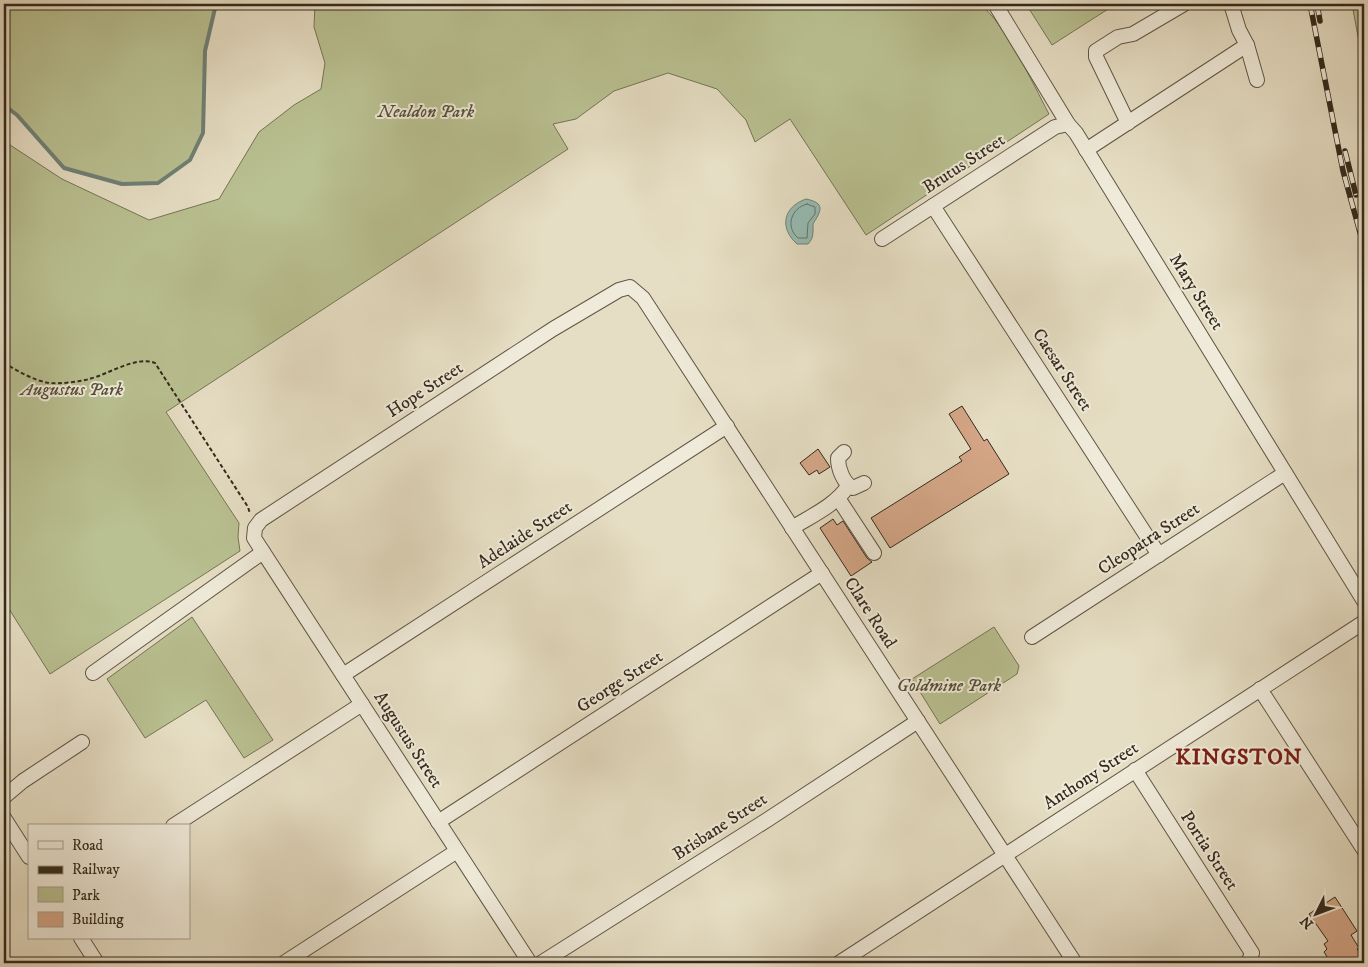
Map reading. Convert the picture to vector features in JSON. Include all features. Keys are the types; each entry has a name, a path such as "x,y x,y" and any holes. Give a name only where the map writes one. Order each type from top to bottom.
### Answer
{"street":[{"name":"Mary Street","path":"995,4 1364,601"},
{"path":"1128,123 1096,57 1096,51 1118,38 1133,34 1184,4"},
{"path":"1231,4 1239,30 1247,45 1257,80"},
{"path":"1086,150 1247,45"},
{"name":"Brutus Street","path":"882,239 1055,128 1068,124"},
{"name":"Caesar Street","path":"933,206 1159,555"},
{"name":"Clare Road","path":"630,287 643,298 1075,963"},
{"name":"Hope Street","path":"255,533 261,520 553,329 620,290 630,287"},
{"name":"Adelaide Street","path":"343,675 726,426"},
{"path":"844,452 838,458 838,464 848,486"},
{"name":"Cleopatra Street","path":"1032,637 1285,473"},
{"path":"848,486 852,488 864,483"},
{"path":"792,528 838,498 848,486"},
{"path":"838,498 874,553"},
{"name":"Augustus Street","path":"255,533 263,552 530,963"},
{"path":"93,673 263,552"},
{"name":"George Street","path":"438,822 822,573"},
{"name":"Anthony Street","path":"840,963 1364,622"},
{"path":"1260,689 1364,850"},
{"path":"176,824 362,704"},
{"name":"Brisbane Street","path":"541,963 767,820 918,721"},
{"path":"4,797 24,781 82,742"},
{"name":"Portia Street","path":"1134,770 1250,958"},
{"path":"4,818 28,854"},
{"path":"284,963 457,851"},
{"path":"82,940 97,963"}],"path":[{"path":"4,363 19,372 50,383 88,380 137,362 148,360 155,363 248,507 255,533"}],"green space":[{"path":"4,4 216,4 205,51 203,133 190,160 158,183 122,184 64,168 17,115 4,105"},
{"path":"315,4 980,4 990,13 1009,40 1049,114 866,235 790,119 755,142 746,120 717,89 668,73 614,91 576,119 553,124 568,149 166,412 239,523 240,551 50,674 4,601 4,141 62,179 149,220 219,199 259,132 294,105 321,89 325,63 314,27"},
{"path":"1026,4 1116,4 1052,45"},
{"path":"1352,4 1364,4 1364,69"},
{"path":"192,617 273,740 244,758 206,700 145,738 107,679"},
{"name":"Goldmine Park","path":"994,627 1019,666 1017,674 940,724 912,679"}],"water":[{"path":"806,199 817,203 820,211 813,224 813,235 810,242 808,244 797,244 791,238 788,231 786,218 792,207"}],"building":[{"path":"962,406 984,441 987,439 1009,474 890,548 871,518 962,461 959,457 971,449 949,414"},
{"path":"818,449 830,467 819,474 817,470 809,475 800,463"},
{"path":"833,519 837,525 843,521 867,558 872,562 851,576 820,528"},
{"path":"1335,897 1357,931 1351,935 1362,955 1350,963 1331,963 1324,952 1327,949 1324,944 1328,941 1309,914"}],"waterway":[{"path":"4,105 17,115 64,168 122,184 158,183 190,160 203,133 205,51 216,4"}],"railway":[{"path":"1310,4 1343,171 1364,247"},
{"path":"1317,4 1320,21"},
{"path":"1345,151 1356,195"}],"district":[{"name":"KINGSTON","path":"1239,757"}],"park label":[{"name":"Nealdon Park","path":"426,112"},
{"name":"Augustus Park","path":"72,390"}]}
